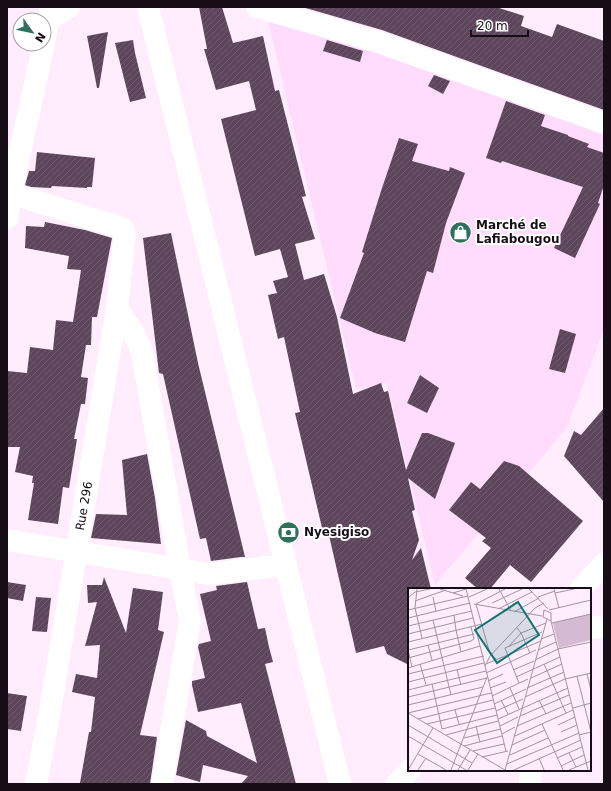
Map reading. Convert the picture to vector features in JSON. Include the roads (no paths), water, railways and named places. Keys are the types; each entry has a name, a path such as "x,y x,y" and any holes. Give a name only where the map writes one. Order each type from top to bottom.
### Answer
{"street":[{"path":"52,13 69,7"},
{"path":"148,7 340,784"},
{"path":"257,7 378,42 604,123"},
{"path":"7,218 9,192 42,52"},
{"name":"Rue 296","path":"9,192 122,228 125,233 117,308 51,705 36,784"},
{"path":"117,308 134,334 142,352 190,621 162,784"},
{"path":"7,540 208,574 286,565"},
{"path":"582,588 604,564"},
{"path":"591,628 604,628"},
{"path":"397,784 409,771"},
{"path":"530,784 531,771"}],"place":[{"name":"Marché de Lafiabougou","path":"461,232"},
{"name":"Nyesigiso","path":"289,532"}]}
